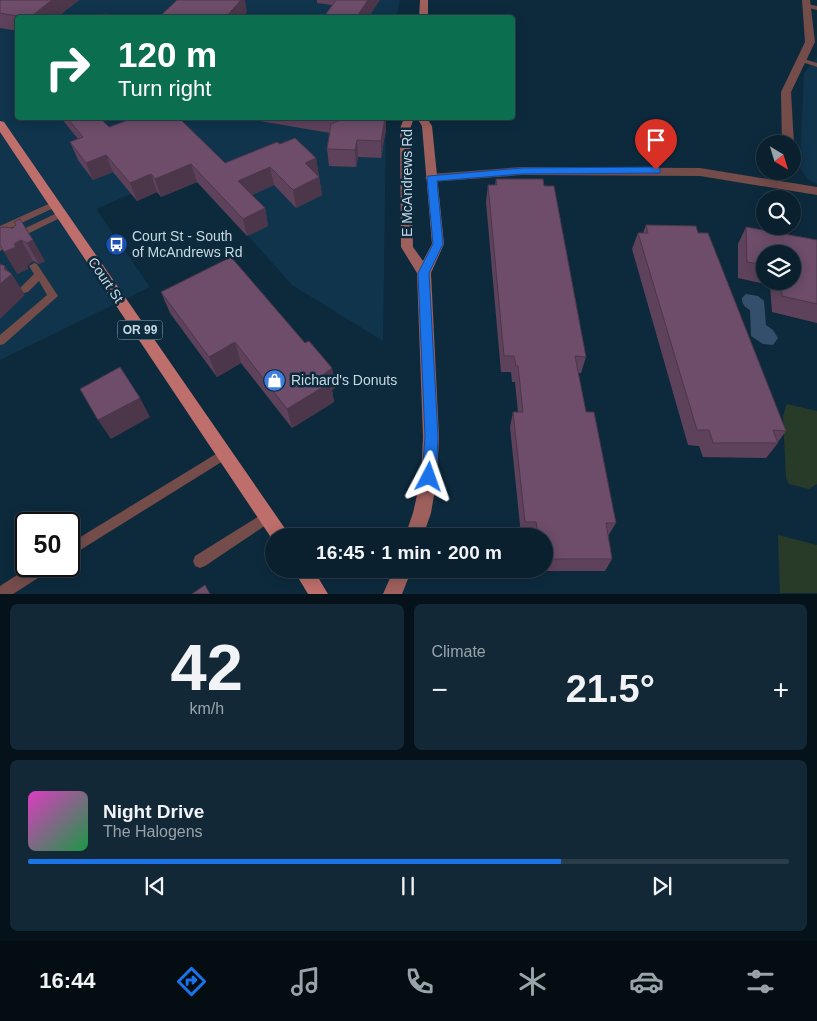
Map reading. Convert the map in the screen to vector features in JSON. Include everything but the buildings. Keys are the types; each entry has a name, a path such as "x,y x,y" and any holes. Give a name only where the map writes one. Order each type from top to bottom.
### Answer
{"main road":[{"path":"423,15 424,0"},
{"name":"E McAndrews Rd","path":"408,120 405,128 407,248 424,273"},
{"name":"E McAndrews Rd","path":"417,528 422,513 429,477 431,437 424,273 438,244 427,126 423,120"},
{"name":"Court St","path":"0,124 275,528"},
{"path":"308,578 319,594"},
{"path":"392,594 399,578"}],"street":[{"path":"788,135 786,92 810,42 810,5"},
{"path":"431,178 522,171 656,170 700,172 817,191"},
{"path":"789,180 789,185"}],"lane":[{"path":"801,60 817,65"},
{"path":"0,230 58,209"},
{"path":"0,248 58,209"},
{"path":"15,237 21,246"},
{"path":"0,341 53,296 36,271 24,289"},
{"path":"80,544 224,454"},
{"path":"200,561 267,517"},
{"path":"0,594 27,577"}],"shaded area":[{"path":"0,0 400,0 397,15 15,15 15,120 386,120 383,341 292,285 189,169 96,209 150,287 0,360"},
{"path":"817,57 817,184 808,179 801,169 804,73"},
{"path":"746,294 758,296 764,301 766,325 773,330 778,338 773,345 763,344 751,336 750,310 744,306 742,300"}],"green space":[{"path":"787,404 817,411 817,484 809,489 789,484 786,478 783,416"},
{"path":"778,535 817,545 817,593 780,593"}],"place":[{"name":"Court St - South of McAndrews Rd","path":"116,244"},
{"name":"Richard's Donuts","path":"275,380"}],"route":[{"path":"429,477 431,437 424,273 438,244 431,178 522,171 656,170"}]}
